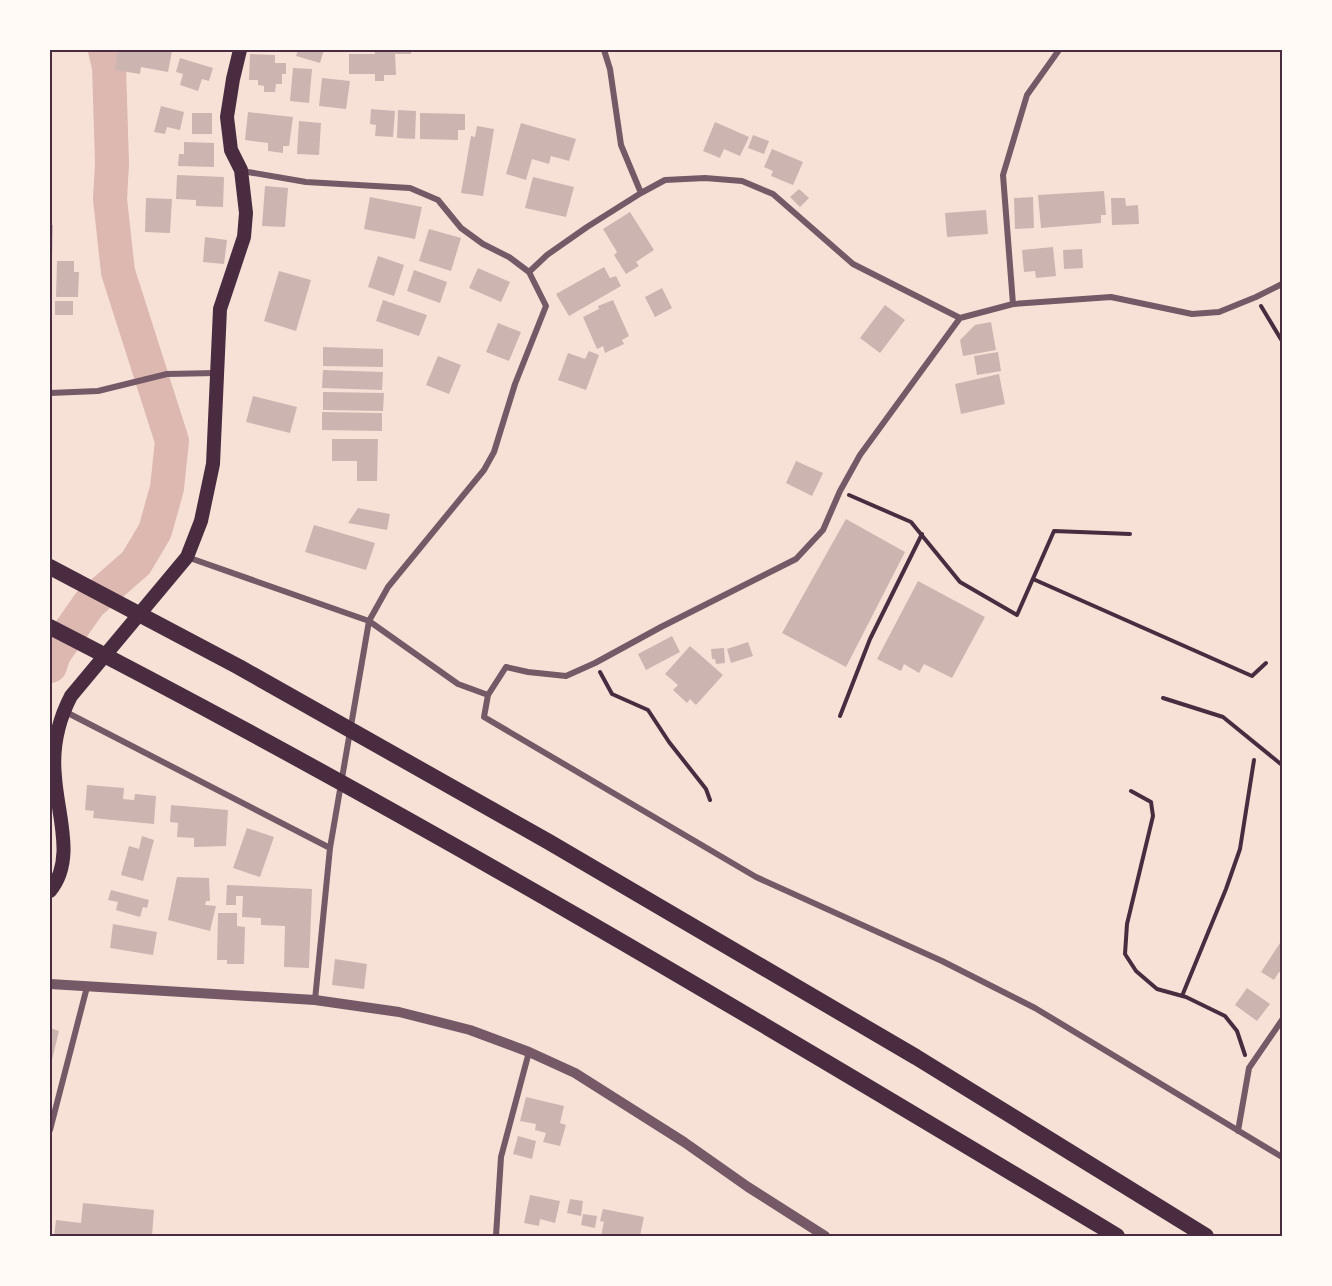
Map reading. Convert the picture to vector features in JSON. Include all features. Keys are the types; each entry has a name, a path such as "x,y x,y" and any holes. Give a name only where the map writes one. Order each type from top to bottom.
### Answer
{"highway":[{"path":"50,567 238,667 549,842 916,1057 1206,1236"},
{"path":"50,627 184,696 402,815 904,1108 1117,1236"}],"main road":[{"path":"50,891 61,870 64,843 54,777 54,746 64,711 71,696 187,557 201,521 213,464 220,309 244,237 246,213 241,170 231,150 227,117 240,50"}],"street":[{"path":"604,50 610,69 621,145 641,193"},
{"path":"1013,304 1004,175 1028,95 1059,50"},
{"path":"241,170 306,182 410,188 438,200 461,228 529,272 546,306 514,384 494,452 484,470 388,587 369,621 330,848 315,1000"},
{"path":"529,272 547,255 641,193 665,180 705,178 742,181 773,194 853,264 960,318"},
{"path":"1282,284 1219,312 1192,314 1111,297 1013,304 960,318 860,454 823,530 796,559 661,627 596,663 566,676 506,667 488,695 484,717 756,877 942,961 1035,1008 1282,1157"},
{"path":"50,393 98,391 167,374 216,373"},
{"path":"187,557 369,621 458,684 488,695"},
{"path":"64,711 330,848"},
{"path":"50,984 315,1000 399,1012 470,1030 530,1052 575,1073 825,1236"},
{"path":"50,1130 87,987"},
{"path":"1238,1131 1249,1068 1282,1020"},
{"path":"496,1236 501,1156 530,1052"}],"path":[{"path":"1256,297 1282,341"},
{"path":"840,491 911,522 960,582 1017,615 1054,531 1130,534"},
{"path":"840,716 870,639 922,534"},
{"path":"1033,579 1252,676 1266,663"},
{"path":"596,663 612,694 648,710 669,742 706,789 710,800"},
{"path":"1163,698 1223,717 1282,765"},
{"path":"1182,996 1240,849 1254,760"},
{"path":"1131,791 1151,802 1153,816 1127,924 1125,954 1136,971 1156,989 1182,996 1226,1016 1237,1031 1249,1068"}],"building":[{"path":"118,50 172,51 168,72 141,67 140,74 115,70"},
{"path":"298,50 324,50 320,63 296,56"},
{"path":"375,50 411,50 411,54 395,54 396,75 384,75 384,81 375,81 375,74 349,74 349,54 375,54"},
{"path":"250,54 275,55 275,63 286,63 286,74 282,74 282,84 276,84 275,92 264,92 264,86 258,85 258,80 249,80"},
{"path":"180,58 213,68 209,81 202,79 198,91 180,85 183,74 176,72"},
{"path":"293,68 312,69 309,103 290,101"},
{"path":"322,78 350,81 346,109 319,106"},
{"path":"161,106 184,112 180,130 167,127 165,134 154,132"},
{"path":"371,109 395,111 393,137 375,136 376,125 370,124"},
{"path":"398,110 416,111 415,139 397,138"},
{"path":"248,112 293,117 289,146 283,146 283,153 268,151 268,143 245,140"},
{"path":"192,113 212,113 212,134 192,134"},
{"path":"420,113 465,114 465,130 458,130 458,140 420,139"},
{"path":"299,121 321,123 319,155 297,154"},
{"path":"715,122 749,137 740,156 724,149 720,158 703,151"},
{"path":"521,123 576,139 569,161 551,156 549,164 532,159 526,180 506,174"},
{"path":"477,126 494,129 483,196 461,193 471,136 475,137"},
{"path":"753,135 769,141 764,154 748,148"},
{"path":"184,142 214,143 214,167 178,166 179,154 184,154"},
{"path":"772,149 803,162 793,185 771,176 773,171 764,167"},
{"path":"177,175 224,177 223,207 196,206 196,200 176,199"},
{"path":"533,177 574,187 566,217 525,208"},
{"path":"265,186 288,188 285,227 262,226"},
{"path":"799,189 809,198 800,207 790,197"},
{"path":"1104,191 1106,215 1101,215 1101,223 1041,228 1038,195"},
{"path":"370,197 422,207 415,239 364,229"},
{"path":"1033,197 1034,228 1015,229 1014,198"},
{"path":"146,198 172,199 170,233 145,232"},
{"path":"1111,198 1125,198 1126,206 1138,205 1139,224 1112,225"},
{"path":"986,210 988,234 947,237 945,213"},
{"path":"630,212 654,250 636,262 639,266 626,274 614,255 617,252 603,229"},
{"path":"50,225 53,225 52,260 50,260"},
{"path":"429,229 461,238 451,271 419,261"},
{"path":"205,237 227,240 224,264 203,262"},
{"path":"1053,247 1056,276 1036,278 1035,271 1024,272 1022,250"},
{"path":"1082,249 1083,268 1064,269 1063,250"},
{"path":"378,256 404,265 394,296 368,287"},
{"path":"57,261 74,261 74,272 79,272 78,297 56,297"},
{"path":"604,267 610,278 616,276 621,286 569,316 556,294"},
{"path":"478,268 510,282 501,302 469,288"},
{"path":"414,270 447,282 440,303 407,291"},
{"path":"279,271 311,280 296,331 264,321"},
{"path":"662,288 672,308 655,317 645,297"},
{"path":"383,300 427,315 419,336 376,321"},
{"path":"613,300 629,336 622,340 624,344 605,353 603,346 597,349 583,317 599,309 598,306"},
{"path":"55,301 73,301 73,315 55,315"},
{"path":"885,305 905,320 880,353 860,338"},
{"path":"991,322 996,350 963,356 960,340 975,325"},
{"path":"498,323 521,332 509,361 486,352"},
{"path":"323,347 383,349 383,367 323,366"},
{"path":"589,351 599,355 586,390 558,380 568,353 585,359"},
{"path":"998,352 1001,371 977,375 974,356"},
{"path":"438,356 461,365 449,394 426,385"},
{"path":"323,370 383,372 382,390 322,388"},
{"path":"999,374 1005,404 961,414 955,384"},
{"path":"323,392 384,393 383,411 323,410"},
{"path":"253,396 297,407 290,433 246,422"},
{"path":"322,412 382,413 382,431 322,430"},
{"path":"332,439 378,439 377,481 357,481 357,461 332,461"},
{"path":"796,461 823,473 812,496 786,483"},
{"path":"358,508 390,514 387,530 348,523"},
{"path":"846,519 905,552 846,667 782,633"},
{"path":"314,525 375,543 366,570 305,552"},
{"path":"918,581 985,617 952,678 924,664 919,673 904,664 901,671 877,659"},
{"path":"672,636 680,652 646,670 638,654"},
{"path":"748,642 753,656 731,663 727,649"},
{"path":"690,646 723,675 696,705 690,699 687,703 673,690 678,685 665,674"},
{"path":"724,648 725,663 716,664 715,659 712,659 711,649"},
{"path":"87,785 124,788 123,799 134,800 135,794 156,796 154,824 93,818 94,811 85,810"},
{"path":"171,805 228,810 226,846 194,847 194,838 177,837 178,823 170,822"},
{"path":"247,828 274,837 260,877 233,868"},
{"path":"142,836 154,840 143,881 121,875 129,846 139,849"},
{"path":"177,877 209,878 210,901 206,901 205,905 216,906 210,931 168,920"},
{"path":"227,885 312,889 309,968 284,967 285,926 261,925 261,918 242,917 243,896 236,896 236,905 226,905"},
{"path":"111,890 149,900 147,908 143,907 140,917 116,910 118,902 108,900"},
{"path":"218,913 237,913 237,926 245,927 244,964 227,964 227,960 217,960"},
{"path":"113,924 157,932 153,955 110,948"},
{"path":"1282,940 1282,974 1279,972 1274,980 1261,972"},
{"path":"335,959 367,964 364,989 332,985"},
{"path":"1247,988 1270,1004 1257,1021 1235,1005"},
{"path":"50,1028 59,1031 50,1068"},
{"path":"526,1097 564,1106 560,1123 566,1125 560,1146 543,1142 546,1133 535,1130 536,1124 520,1121"},
{"path":"518,1136 536,1141 532,1159 513,1154"},
{"path":"530,1195 560,1201 555,1223 540,1219 539,1226 524,1223"},
{"path":"570,1199 583,1201 581,1216 567,1213"},
{"path":"83,1203 154,1210 152,1236 54,1236 56,1220 81,1223"},
{"path":"603,1209 644,1217 640,1236 601,1236 604,1222 600,1221"},
{"path":"583,1214 597,1216 595,1228 581,1225"}],"waterway":[{"path":"50,666 54,654 89,604 136,563 155,531 167,488 172,441 118,272 110,199 112,163 109,67 105,50"}]}
